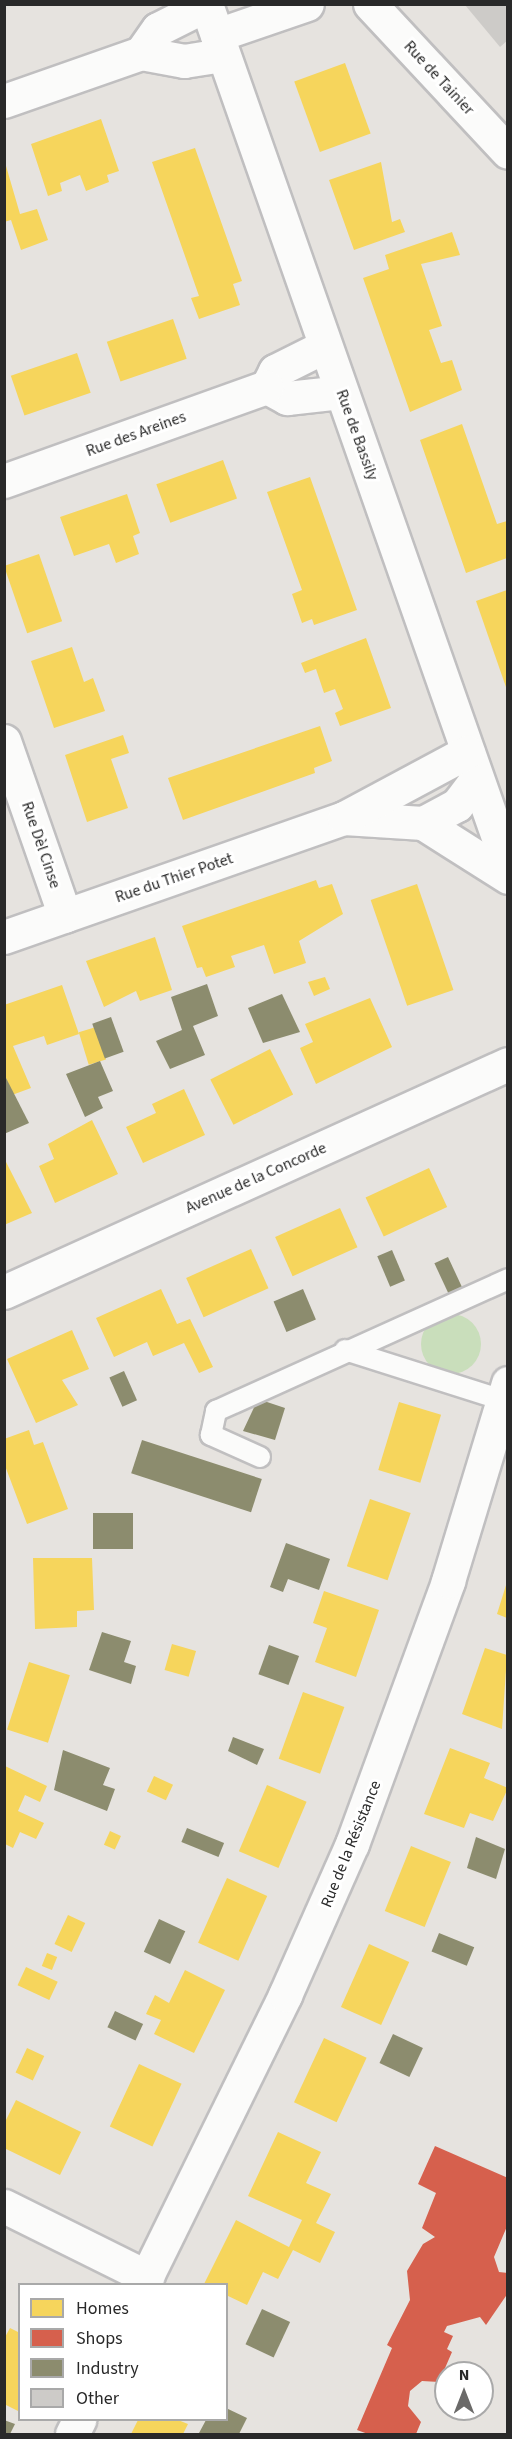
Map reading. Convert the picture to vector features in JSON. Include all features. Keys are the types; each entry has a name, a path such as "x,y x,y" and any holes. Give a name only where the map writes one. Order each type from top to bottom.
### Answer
{"street":[{"path":"4,101 141,53 184,61 307,4"},
{"name":"Rue de Tainier","path":"370,4 507,152"},
{"path":"141,53 158,29 206,5"},
{"name":"Rue de Bassily","path":"206,5 507,866"},
{"path":"325,346 275,370 267,387 287,398 341,392"},
{"name":"Rue des Areines","path":"4,481 267,387"},
{"name":"Rue Dèl Cinse","path":"4,741 65,916"},
{"path":"423,824 457,805 472,766"},
{"name":"Rue du Thier Potet","path":"4,937 344,818 472,766"},
{"name":"Rue du Thier Potet","path":"344,818 423,824 507,877"},
{"name":"Avenue de la Concorde","path":"4,1293 507,1064"},
{"name":"Rue de la Résistance","path":"145,2281 290,1986 352,1844 448,1581 505,1392"},
{"path":"4,2206 145,2281"}],"lane":[{"path":"260,1457 211,1435 216,1410 507,1279"},
{"path":"345,1350 505,1392"}],"green space":[{"path":"451,1314 468,1319 476,1327 481,1344 476,1361 468,1369 451,1374 434,1369 426,1361 421,1344 426,1327 434,1319"}],"building: Homes":[{"path":"345,63 371,133 320,152 294,81"},
{"path":"101,119 119,171 107,175 109,182 86,191 80,175 60,183 62,191 48,196 31,144"},
{"path":"195,148 242,281 233,284 240,305 199,319 191,298 199,296 152,162"},
{"path":"4,159 20,214 37,209 48,240 21,250 11,220 4,222"},
{"path":"381,162 392,222 400,219 405,232 354,250 329,180"},
{"path":"452,232 460,255 421,264 442,326 429,330 441,363 452,360 462,390 410,412 363,278 389,269 385,255"},
{"path":"173,319 187,359 120,382 107,342"},
{"path":"77,353 91,393 24,416 11,376"},
{"path":"462,424 497,524 507,521 507,558 466,573 420,440"},
{"path":"223,460 237,499 170,523 156,484"},
{"path":"310,477 357,610 314,625 312,619 302,623 292,594 302,590 267,492"},
{"path":"127,494 140,533 133,536 139,554 116,563 109,544 74,556 60,517"},
{"path":"39,554 62,621 27,633 4,566"},
{"path":"507,590 507,690 476,601"},
{"path":"366,638 391,708 340,726 335,713 343,709 335,689 324,693 316,669 305,673 301,663"},
{"path":"72,647 84,682 93,678 105,711 54,728 31,661"},
{"path":"320,726 332,761 314,768 315,773 183,820 168,778"},
{"path":"123,735 129,753 111,759 128,808 87,822 65,755"},
{"path":"316,880 319,888 332,884 343,914 299,941 306,963 274,974 264,945 231,956 235,967 206,977 202,967 197,968 182,926"},
{"path":"417,884 453,990 407,1006 371,900"},
{"path":"155,937 172,990 140,1001 136,991 104,1007 86,961"},
{"path":"325,977 330,989 314,996 308,982"},
{"path":"62,985 79,1034 47,1045 44,1036 13,1046 31,1088 12,1095 4,1072 4,1005"},
{"path":"370,998 392,1047 316,1084 300,1048 313,1042 305,1024"},
{"path":"96,1027 106,1060 89,1065 79,1032"},
{"path":"270,1049 293,1094 233,1125 210,1079"},
{"path":"184,1089 205,1135 143,1163 126,1127 156,1113 152,1104"},
{"path":"92,1120 118,1174 55,1203 39,1166 54,1159 48,1144"},
{"path":"4,1158 32,1213 4,1225"},
{"path":"429,1168 447,1207 384,1237 366,1198"},
{"path":"340,1208 357,1247 293,1276 275,1237"},
{"path":"251,1249 268,1288 204,1317 186,1278"},
{"path":"161,1289 177,1324 190,1319 213,1367 199,1373 184,1343 153,1356 147,1342 114,1357 96,1318"},
{"path":"72,1330 89,1369 62,1380 78,1405 36,1423 7,1359"},
{"path":"399,1402 441,1415 420,1483 378,1470"},
{"path":"29,1430 34,1445 43,1442 68,1509 27,1524 4,1463 4,1439"},
{"path":"370,1499 411,1513 388,1580 347,1566"},
{"path":"33,1558 92,1558 94,1610 77,1611 77,1627 35,1629"},
{"path":"507,1582 507,1618 497,1614"},
{"path":"324,1591 379,1610 356,1677 315,1662 327,1628 313,1623"},
{"path":"172,1644 196,1651 189,1677 165,1670"},
{"path":"485,1648 507,1655 502,1729 462,1714"},
{"path":"29,1662 70,1675 48,1743 7,1730"},
{"path":"303,1692 344,1707 320,1774 279,1759"},
{"path":"450,1748 490,1763 484,1778 508,1788 493,1821 470,1813 464,1828 424,1814"},
{"path":"5,1766 47,1786 40,1802 25,1795 18,1811 44,1823 36,1839 20,1832 13,1848 5,1844"},
{"path":"154,1776 173,1785 166,1800 147,1791"},
{"path":"267,1785 307,1802 278,1868 239,1851"},
{"path":"110,1831 121,1836 115,1850 104,1845"},
{"path":"411,1846 451,1862 425,1927 385,1911"},
{"path":"227,1878 267,1896 238,1961 198,1943"},
{"path":"68,1915 85,1923 72,1952 54,1944"},
{"path":"369,1944 409,1962 381,2025 341,2007"},
{"path":"47,1953 57,1957 52,1970 42,1966"},
{"path":"26,1967 58,1982 49,2000 18,1985"},
{"path":"185,1970 225,1990 194,2053 154,2034 161,2020 146,2014 155,1995 169,2003"},
{"path":"324,2038 367,2058 337,2122 294,2102"},
{"path":"27,2048 44,2056 33,2081 16,2072"},
{"path":"139,2064 182,2084 152,2146 110,2127"},
{"path":"16,2100 81,2132 60,2175 4,2148 4,2124"},
{"path":"278,2132 321,2152 306,2183 331,2194 316,2223 335,2232 320,2263 293,2250 278,2279 263,2272 247,2305 228,2296 228,2283 204,2283 236,2220 289,2247 302,2220 248,2196"},
{"path":"10,2328 18,2332 18,2411 4,2404 4,2339"},
{"path":"138,2421 180,2421 188,2424 183,2434 131,2434"}],"building: Shops":[{"path":"435,2146 508,2178 508,2224 494,2257 499,2272 508,2273 508,2293 486,2325 480,2317 447,2326 444,2332 453,2336 447,2349 452,2352 448,2361 434,2361 434,2382 422,2381 410,2391 408,2406 421,2422 416,2434 368,2434 357,2430 392,2348 387,2345 410,2300 407,2271 423,2244 435,2237 422,2228 436,2193 418,2184"}],"building: Industry":[{"path":"207,984 218,1016 193,1026 205,1055 170,1069 156,1041 182,1030 171,997"},
{"path":"282,994 300,1032 263,1043 248,1008"},
{"path":"111,1017 124,1052 105,1059 92,1024"},
{"path":"100,1061 113,1091 98,1097 103,1108 85,1117 66,1074"},
{"path":"4,1074 29,1123 4,1134"},
{"path":"392,1250 405,1280 390,1287 377,1256"},
{"path":"448,1257 462,1287 448,1293 434,1263"},
{"path":"303,1289 316,1319 286,1332 274,1302"},
{"path":"124,1371 137,1400 122,1407 109,1378"},
{"path":"258,1399 285,1408 275,1440 243,1431"},
{"path":"142,1440 262,1479 251,1512 131,1473"},
{"path":"93,1513 133,1513 133,1549 93,1549"},
{"path":"286,1543 330,1559 319,1590 288,1579 283,1592 270,1587"},
{"path":"102,1632 131,1641 124,1662 136,1666 131,1684 89,1670"},
{"path":"269,1645 299,1656 288,1685 258,1674"},
{"path":"233,1737 264,1749 257,1765 228,1751"},
{"path":"63,1750 110,1768 103,1785 115,1789 107,1811 54,1790"},
{"path":"187,1828 224,1843 218,1857 181,1842"},
{"path":"476,1837 505,1849 496,1879 467,1868"},
{"path":"159,1919 185,1931 170,1964 144,1952"},
{"path":"439,1933 474,1947 467,1966 432,1952"},
{"path":"115,2011 143,2024 135,2040 107,2027"},
{"path":"393,2034 423,2048 409,2077 379,2063"},
{"path":"262,2309 290,2322 274,2357 246,2344"},
{"path":"228,2409 247,2418 239,2434 199,2433 205,2421 228,2421"},
{"path":"4,2420 15,2424 10,2434 4,2434"}],"building: Other":[{"path":"465,5 508,5 508,40 500,47"}]}
